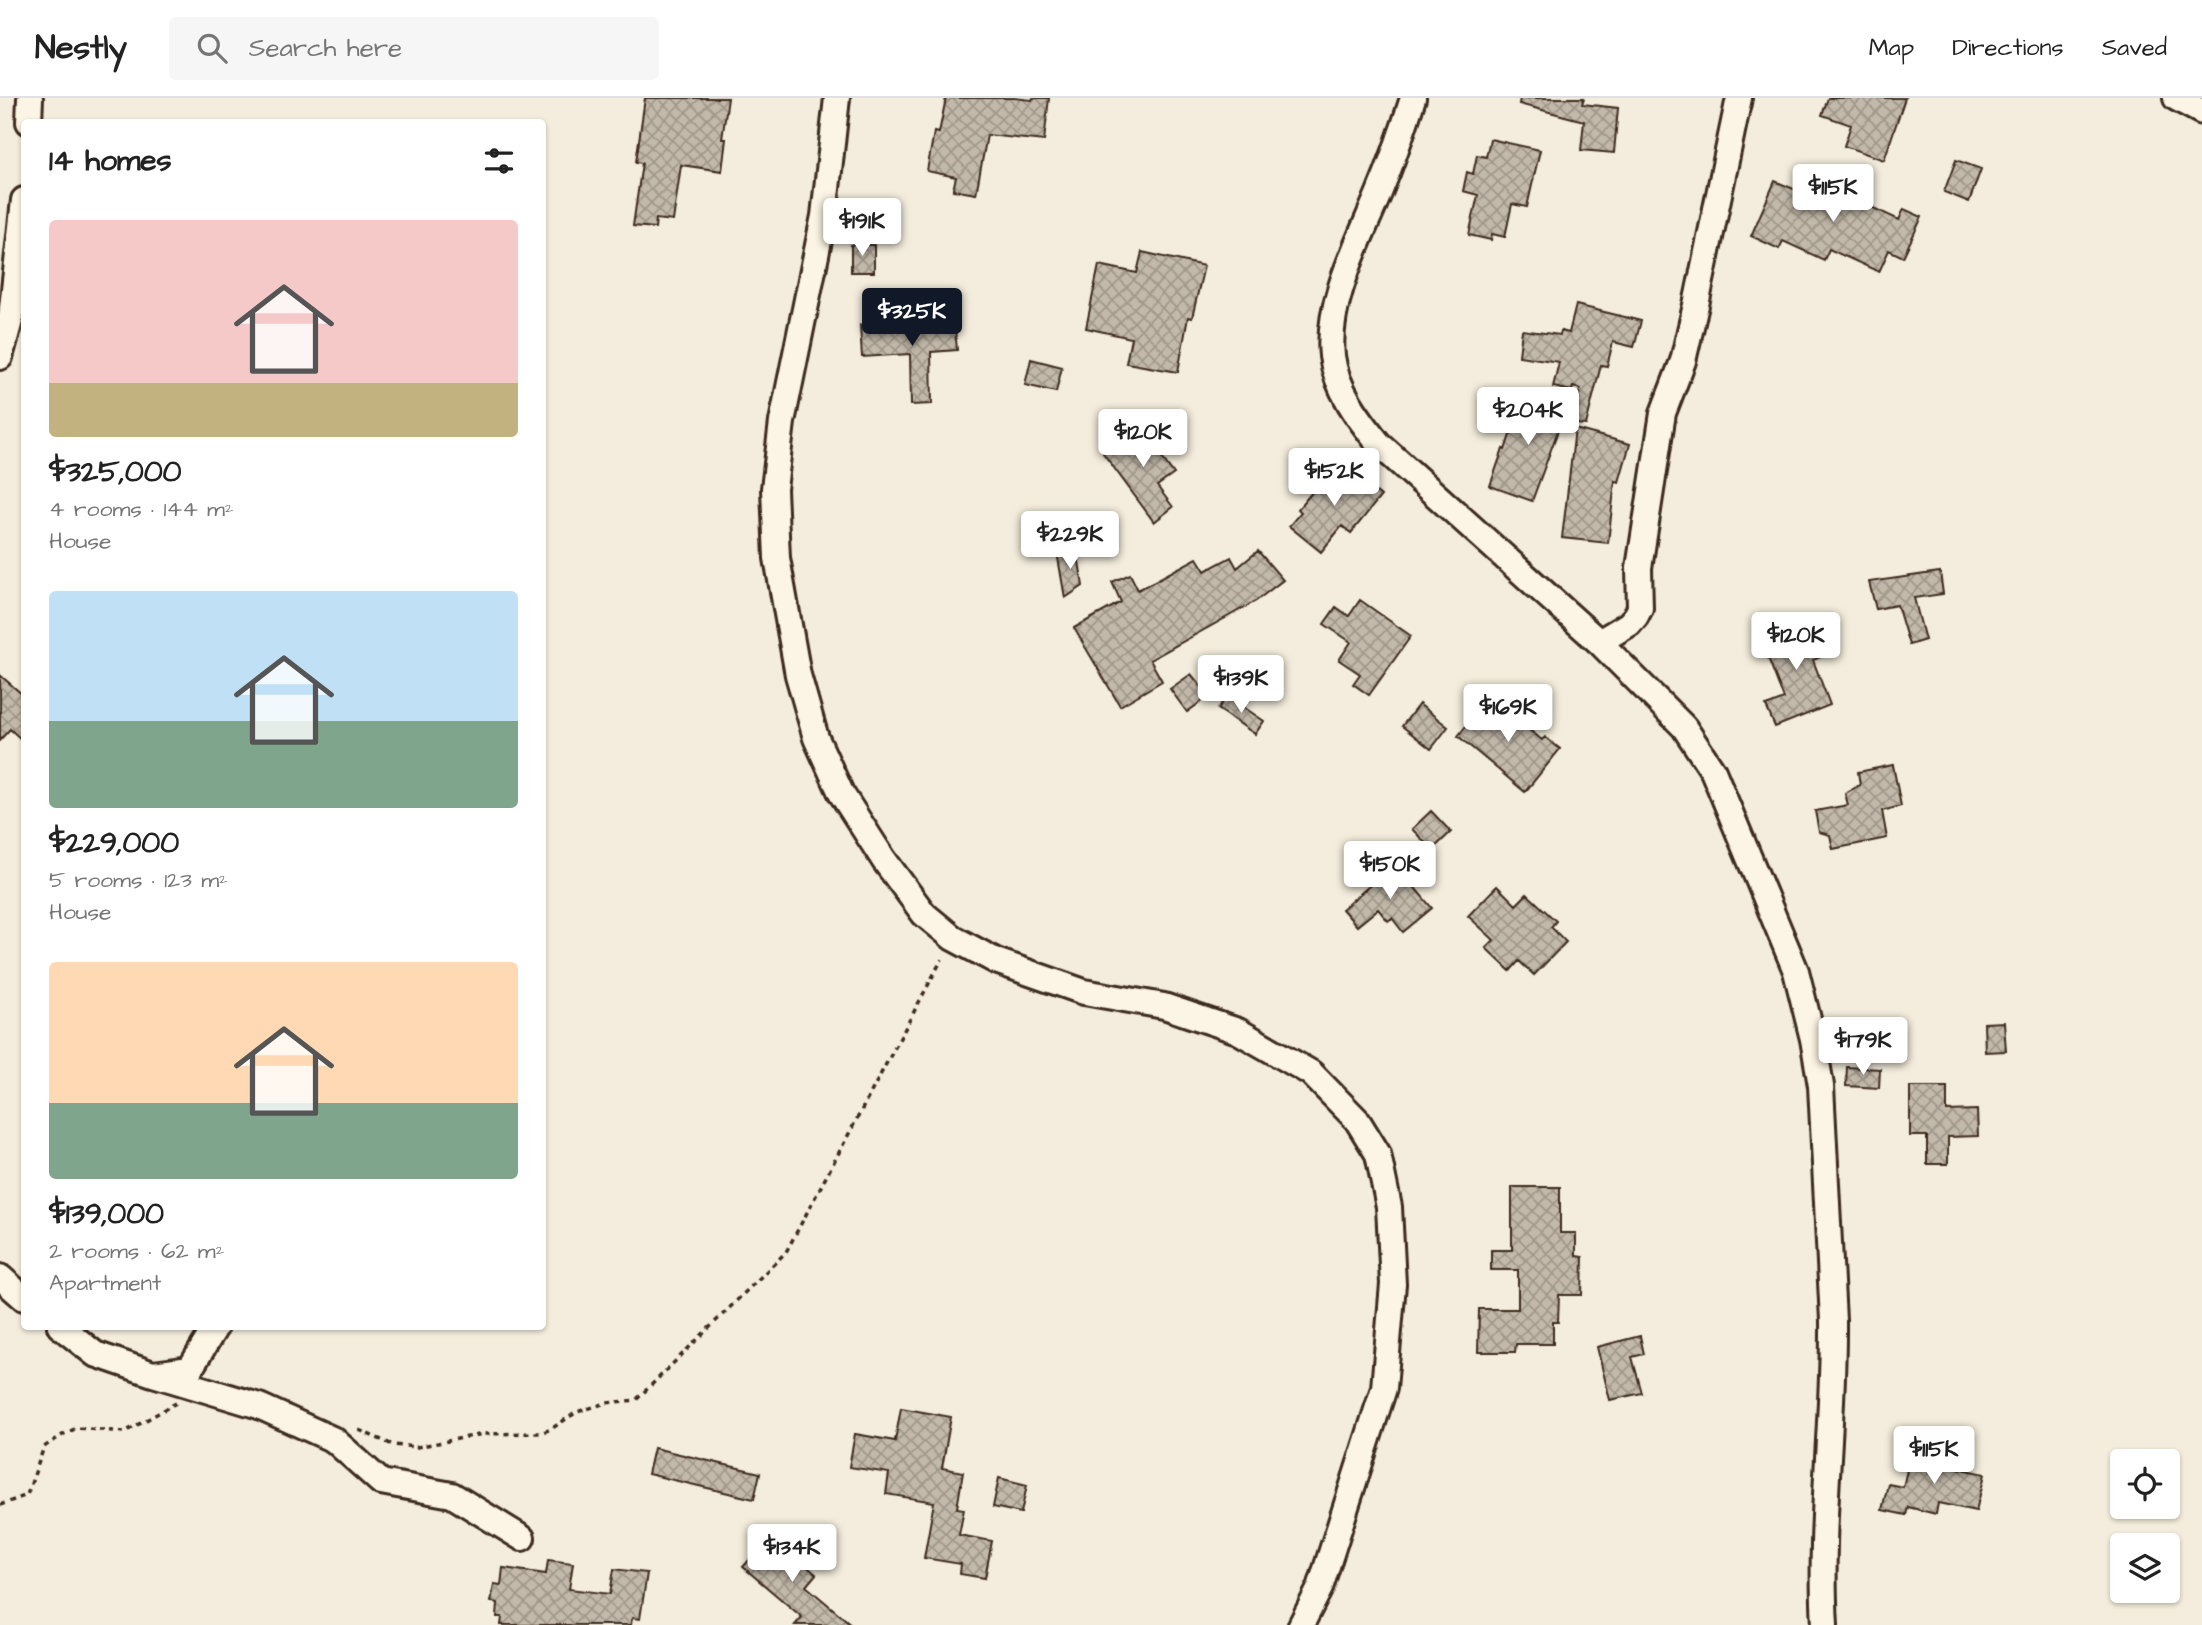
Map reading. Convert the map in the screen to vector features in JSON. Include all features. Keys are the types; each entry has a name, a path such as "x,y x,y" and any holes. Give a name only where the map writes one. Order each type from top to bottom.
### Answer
{"street":[{"path":"29,119 30,98"},
{"path":"837,98 824,216 782,422 774,489 777,558 798,675 821,749 841,793 884,860 924,915 953,939 996,961 1084,992 1164,1006 1237,1031 1311,1073 1357,1120 1378,1154 1389,1207 1393,1284 1384,1388 1320,1588 1301,1625"},
{"path":"1413,98 1398,147 1357,247 1333,315 1332,358 1351,405 1379,444 1599,642 1684,727 1713,771 1796,971 1821,1086 1833,1321 1823,1575 1825,1625"},
{"path":"1599,642 1629,624 1640,608 1639,568 1663,413 1682,361 1696,305 1739,98"},
{"path":"2176,98 2202,112"},
{"path":"0,357 11,317 21,227"},
{"path":"0,1277 21,1295"},
{"path":"65,1330 95,1354 259,1406 334,1440 381,1482 452,1495 522,1538"},
{"path":"153,1374 190,1368 214,1330"}],"path":[{"path":"357,1429 393,1445 417,1447 483,1434 541,1433 577,1412 606,1403 636,1399 786,1252 953,939"},
{"path":"0,1505 27,1495 44,1447 64,1434 77,1428 125,1432 204,1389"}],"building":[{"path":"645,98 728,98 722,139 726,139 722,171 681,165 673,221 656,219 655,228 633,226 642,163 636,162"},
{"path":"946,98 1049,98 1044,141 987,135 976,194 953,190 956,177 927,171 934,132 939,133"},
{"path":"1520,98 1584,98 1582,104 1618,108 1614,153 1581,150 1584,121 1519,104"},
{"path":"1828,98 1905,98 1884,160 1844,146 1851,125 1822,115"},
{"path":"1490,139 1540,150 1527,207 1512,204 1505,237 1492,234 1491,240 1469,235 1478,195 1463,191 1467,172 1473,174 1477,155 1486,157"},
{"path":"1956,160 1981,169 1969,202 1944,192"},
{"path":"1802,177 1843,194 1846,187 1870,198 1867,205 1899,220 1904,209 1922,217 1903,257 1889,250 1879,272 1829,249 1824,260 1783,241 1779,249 1751,236 1775,181 1796,190"},
{"path":"851,245 874,245 874,272 851,272"},
{"path":"1142,252 1204,266 1192,318 1188,317 1178,372 1126,363 1131,338 1086,328 1099,265 1137,273"},
{"path":"1576,305 1641,321 1634,347 1613,342 1607,366 1601,365 1586,425 1575,424 1580,389 1573,387 1572,391 1553,387 1559,362 1519,356 1522,330 1560,335 1561,331 1569,333"},
{"path":"954,318 957,350 931,352 932,404 911,405 910,354 862,357 860,325"},
{"path":"1031,359 1062,367 1056,392 1025,385"},
{"path":"1525,390 1561,402 1554,423 1560,425 1532,501 1490,486"},
{"path":"1146,422 1164,446 1157,451 1174,474 1157,486 1173,507 1154,522 1103,453"},
{"path":"1575,429 1630,444 1619,482 1615,481 1608,543 1562,538"},
{"path":"1347,468 1381,496 1351,533 1342,526 1321,552 1289,526 1301,512 1298,509 1329,472 1338,479"},
{"path":"1077,549 1083,586 1065,598 1057,552"},
{"path":"1258,551 1283,580 1256,601 1150,660 1162,681 1120,706 1074,628 1121,602 1112,582 1130,574 1138,590 1197,558 1205,571 1231,557 1237,568"},
{"path":"1940,572 1943,594 1914,598 1925,640 1909,645 1897,605 1876,609 1869,582"},
{"path":"1360,600 1411,636 1369,695 1353,684 1360,674 1339,660 1351,642 1324,624 1336,607 1349,616"},
{"path":"1797,622 1805,640 1824,632 1833,652 1813,660 1830,705 1775,727 1766,706 1784,699 1760,637"},
{"path":"1191,674 1209,696 1187,712 1170,689"},
{"path":"0,675 21,693 21,739 10,729 0,740"},
{"path":"1227,696 1264,721 1255,734 1218,709"},
{"path":"1489,697 1542,740 1545,737 1560,749 1525,792 1458,736"},
{"path":"1419,704 1448,727 1431,749 1402,726"},
{"path":"1893,765 1901,806 1882,811 1887,838 1833,849 1830,835 1819,832 1815,811 1848,805 1845,793 1860,785 1858,772"},
{"path":"1431,811 1451,832 1432,850 1412,829"},
{"path":"1395,864 1432,908 1403,932 1392,918 1388,921 1378,909 1357,926 1342,909"},
{"path":"1497,886 1516,905 1527,894 1556,921 1551,927 1566,942 1534,975 1519,961 1510,971 1486,948 1494,940 1468,916"},
{"path":"2004,1022 2006,1051 1985,1052 1984,1023"},
{"path":"1847,1067 1880,1069 1879,1088 1846,1086"},
{"path":"1910,1087 1947,1087 1947,1111 1977,1110 1978,1136 1948,1137 1948,1164 1927,1164 1927,1136 1910,1136"},
{"path":"1512,1187 1560,1187 1560,1233 1576,1233 1576,1256 1583,1257 1582,1295 1559,1295 1558,1322 1553,1322 1553,1344 1516,1344 1515,1352 1478,1352 1479,1309 1518,1309 1518,1270 1491,1270 1491,1250 1512,1250"},
{"path":"1640,1336 1644,1354 1632,1357 1642,1393 1610,1400 1597,1347"},
{"path":"901,1408 951,1417 942,1468 963,1472 957,1508 964,1509 959,1535 992,1541 985,1578 960,1574 961,1564 924,1558 934,1502 886,1494 889,1473 849,1467 855,1434 895,1441"},
{"path":"654,1448 760,1473 754,1499 648,1474"},
{"path":"1912,1448 1942,1454 1940,1464 1985,1474 1976,1511 1938,1503 1936,1514 1908,1507 1906,1515 1882,1510 1888,1484 1903,1487"},
{"path":"999,1478 1027,1485 1021,1513 993,1507"},
{"path":"771,1536 816,1574 806,1586 852,1625 795,1625 802,1617 743,1567"},
{"path":"548,1560 573,1563 569,1589 610,1594 614,1569 647,1573 640,1619 632,1618 631,1625 501,1625 502,1617 497,1617 498,1603 491,1602 494,1584 501,1585 503,1568 546,1574"}]}
